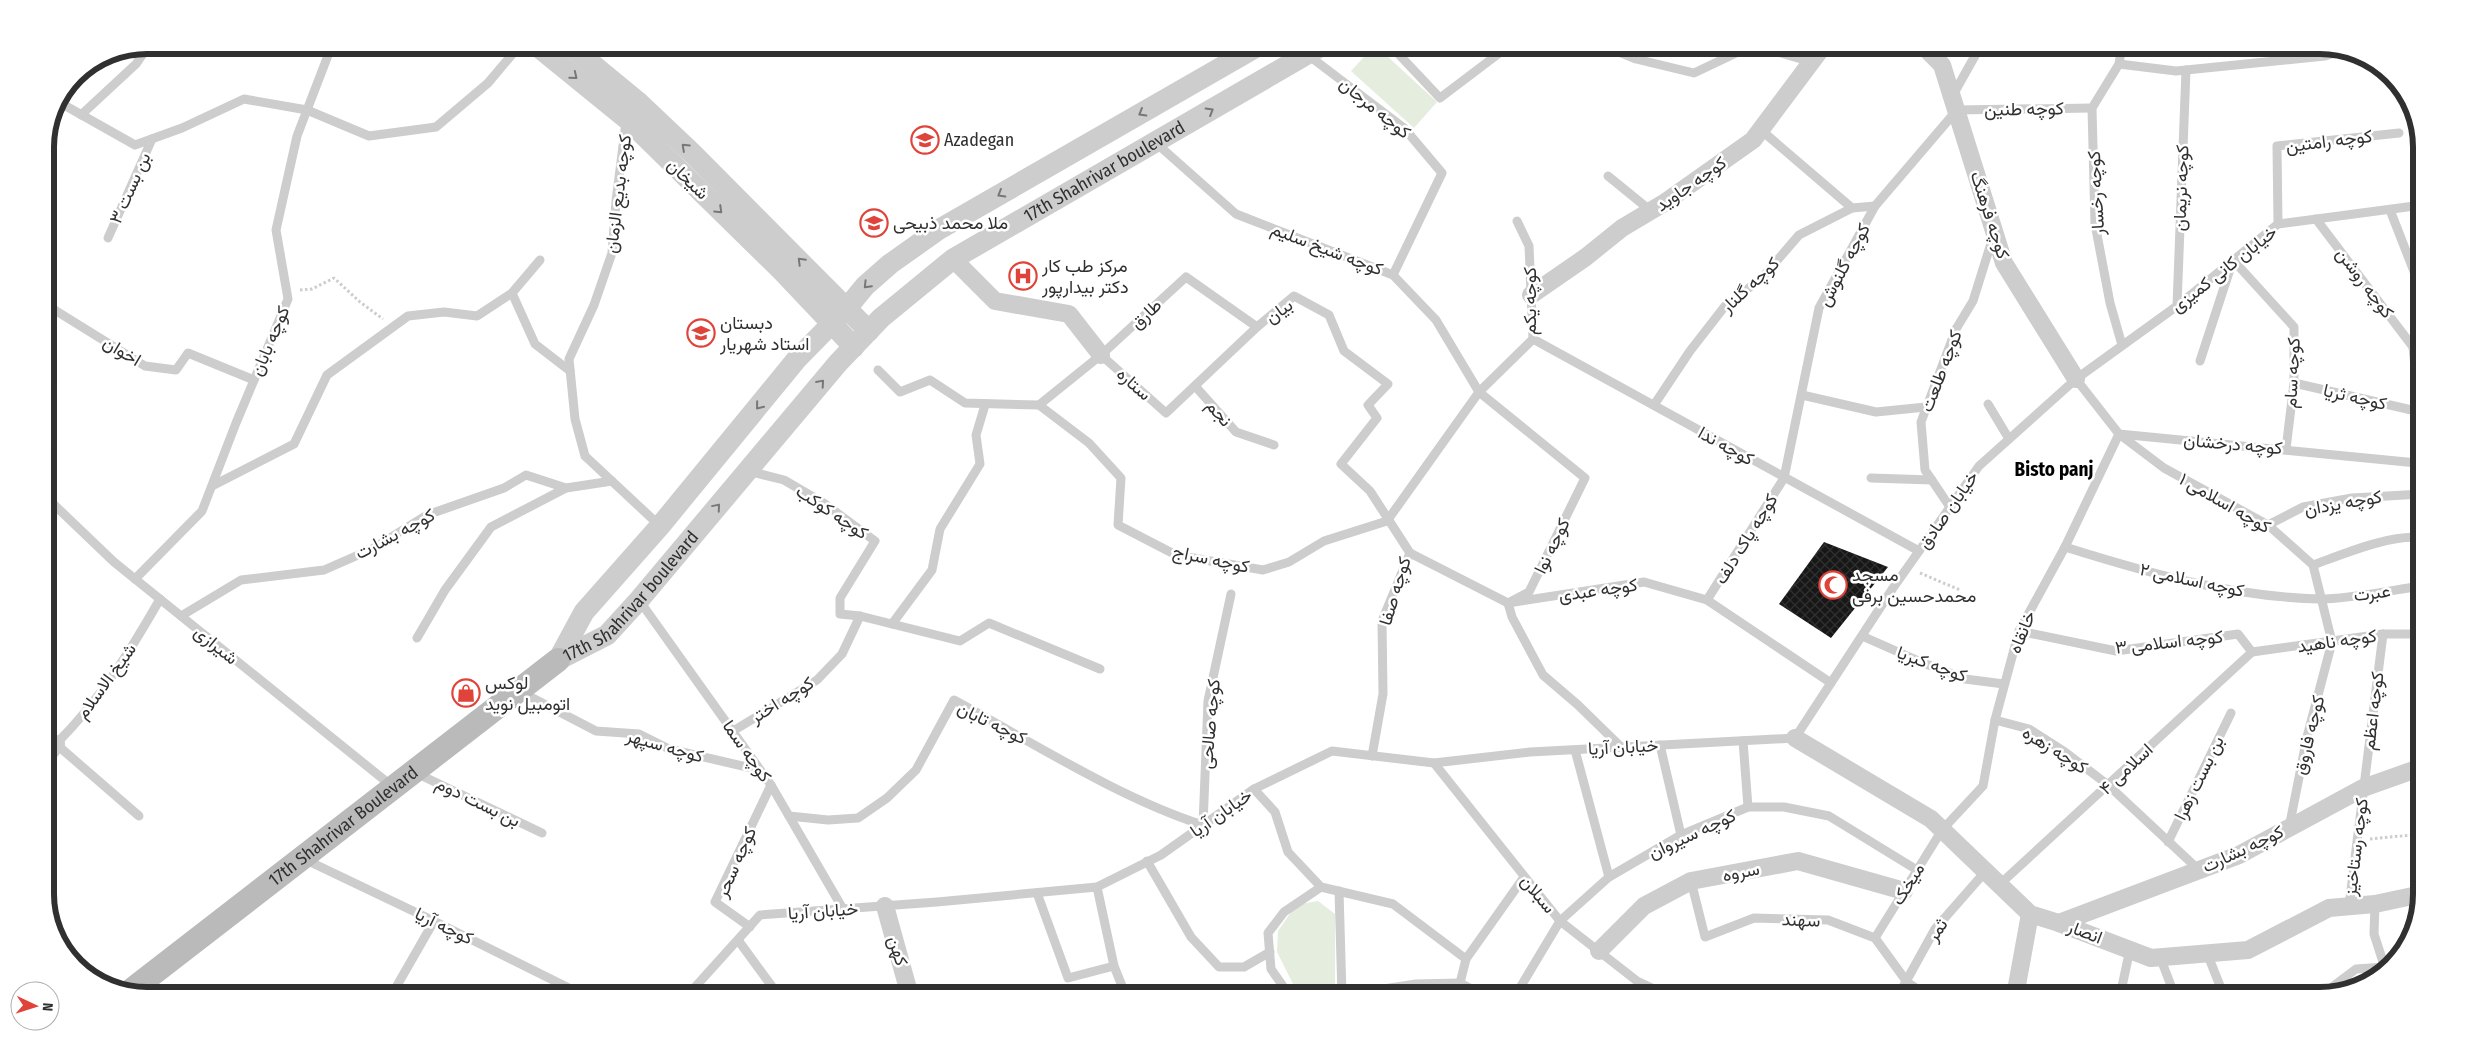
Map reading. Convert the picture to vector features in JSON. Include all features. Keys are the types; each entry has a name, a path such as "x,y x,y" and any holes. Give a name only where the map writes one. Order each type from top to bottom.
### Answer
{"main road":[{"name":"17th Shahrivar Boulevard","path":"136,986 558,660"}],"street":[{"name":"شیخان","path":"547,54 627,120 854,347"},
{"name":"شیخان","path":"580,54 637,101 869,331"},
{"name":"17th Shahrivar boulevard","path":"558,660 584,612 660,526 796,360 847,308 865,286 890,264 938,230 1244,54"},
{"name":"17th Shahrivar boulevard","path":"558,660 607,635 639,600 747,470 854,347 908,294 953,259 1307,54"},
{"name":"کوچه جاوید","path":"1531,295 1586,257 1622,228 1651,211 1753,140 1817,54"},
{"name":"کوچه فرهنگ","path":"1931,54 1942,64 2004,263 2076,379"},
{"path":"953,259 995,300 1069,314 1101,356"},
{"name":"انصار","path":"1795,738 1931,819 2030,914 2151,958 2248,950 2328,908 2375,904 2413,896"},
{"name":"کوچه بشارت","path":"2059,923 2239,855 2363,788 2413,769"},
{"name":"سروه","path":"1599,951 1644,906 1691,881 1798,861 1904,891"},
{"name":"کهن","path":"885,906 908,987"},
{"path":"2017,987 2030,914"}],"lane":[{"path":"81,114 136,64 143,54"},
{"name":"کوچه بابان","path":"135,579 202,511 288,299 276,230 297,136 329,54"},
{"path":"64,105 135,145 182,128 244,100 307,110 369,136 436,128 488,83 512,54"},
{"name":"کوچه مرجان","path":"1321,54 1404,128 1442,173 1393,275"},
{"path":"1398,54 1440,98 1498,54"},
{"path":"1624,54 1636,59 1694,73 1734,54"},
{"path":"1788,54 1811,62"},
{"name":"کوچه گلنوش","path":"1784,478 1819,308 1875,206 1954,103 1977,54"},
{"path":"2092,108 2119,64 2121,54"},
{"path":"2119,64 2176,71 2330,55"},
{"name":"کوچه نریمان","path":"2176,306 2186,70"},
{"name":"کوچه طنین","path":"1954,103 2092,108"},
{"name":"کوچه رخسار","path":"2092,108 2095,224 2110,303 2122,345"},
{"name":"کوچه بدیع الزمان","path":"627,120 617,192 612,253 594,305 569,358 570,371 575,419 585,456 660,526"},
{"path":"1761,130 1852,208"},
{"name":"کوچه رامتین","path":"2278,224 2277,146 2399,133"},
{"name":"بن بست ۳","path":"108,238 152,139"},
{"name":"کوچه شیخ سلیم","path":"1156,143 1236,214 1393,275 1436,320 1479,392 1585,478"},
{"path":"1608,176 1651,211"},
{"name":"کوچه گلنار","path":"1654,405 1690,351 1725,306 1762,278 1799,235 1852,208 1875,206"},
{"name":"خیابان کانی کمیزی","path":"2076,379 2176,306 2278,224 2413,206"},
{"path":"2390,210 2413,269"},
{"name":"کوچه روشن","path":"2316,219 2413,347"},
{"name":"کوچه یکم","path":"1479,392 1533,340 1529,246 1517,221"},
{"name":"کوچه طلعت","path":"1950,507 1925,470 1921,422 1956,329 1972,301 1994,233"},
{"path":"212,486 294,444 327,375 408,316 444,312 477,316 512,293 540,260"},
{"path":"2200,361 2233,260"},
{"name":"کوچه سام","path":"2233,260 2294,326 2294,383 2286,448"},
{"name":"طارق","path":"1039,405 1101,356 1186,277 1257,327"},
{"path":"512,293 535,344 570,371"},
{"name":"بیان","path":"1166,413 1257,327 1294,296 1329,315 1344,351 1388,384"},
{"name":"اخوان","path":"54,310 145,366 176,370 188,353 254,380"},
{"name":"کوچه ندا","path":"1533,340 1919,552"},
{"name":"ستاره","path":"1101,356 1166,413"},
{"path":"878,370 900,392 930,380 965,403 1039,405"},
{"path":"2076,379 2119,434"},
{"name":"خیابان صادق","path":"1795,738 1907,568 1980,466 2076,379"},
{"name":"کوچه ثریا","path":"2294,383 2413,411"},
{"name":"کوچه صفا","path":"1372,756 1382,694 1382,621 1410,553 1370,491 1341,464 1377,418 1368,405 1388,384"},
{"name":"نجم","path":"1194,386 1236,432 1274,445"},
{"path":"1388,520 1479,392"},
{"path":"1802,395 1876,412 1926,407"},
{"path":"1988,404 2009,440"},
{"path":"892,624 932,570 940,529 980,464 976,435 985,405"},
{"name":"کوچه سراج","path":"1039,405 1089,443 1120,478 1118,525 1176,555 1263,570 1289,562 1324,542 1388,520"},
{"name":"کوچه درخشان","path":"2119,434 2286,448 2370,460 2413,463"},
{"name":"کوچه اسلامی ۱","path":"2119,434 2164,468 2268,525 2313,565"},
{"name":"خانقاه","path":"1942,830 1983,786 1995,720 2019,631 2065,547 2119,434"},
{"name":"کوچه کوکب","path":"747,470 784,480 825,504 875,541 840,598 840,614 860,616"},
{"name":"کوچه بشارت","path":"181,616 241,580 324,570 372,549 427,515 504,488 526,475 566,488 612,481"},
{"name":"کوچه نوا","path":"1508,604 1529,592 1585,478"},
{"name":"کوچه پاک دلف","path":"1707,600 1784,478"},
{"path":"1871,478 1932,480"},
{"path":"417,638 445,590 491,527 566,488"},
{"name":"کوچه یزدان","path":"2268,525 2303,507 2352,498 2413,493"},
{"name":"شیرازی","path":"54,504 135,579 393,787"},
{"path":"2332,642 2313,565 2365,547 2413,536"},
{"name":"کوچه اسلامی ۲","path":"2065,547 2150,574 2233,591 2322,599"},
{"path":"1410,553 1508,604 1512,617 1543,675 1578,705 1621,747"},
{"name":"کوچه عبدی","path":"1508,604 1644,582 1707,600 1831,682"},
{"name":"عبرت","path":"2322,599 2413,587"},
{"name":"کوچه صالحی","path":"1203,825 1208,701 1231,594"},
{"name":"شیخ الاسلام","path":"56,744 84,716 122,664 160,599"},
{"name":"کوچه سما","path":"639,600 771,785 843,909"},
{"path":"860,616 960,640 989,623 1100,669"},
{"name":"کوچه اختر","path":"733,731 817,680 842,654 860,616"},
{"name":"کوچه اسلامی ۳","path":"2019,631 2116,650 2238,634 2252,652"},
{"name":"کوچه ناهید","path":"2252,652 2383,634 2413,634"},
{"name":"کوچه اعظم","path":"2363,788 2383,634"},
{"name":"کوچه کبریا","path":"1862,636 1965,679 2004,684"},
{"name":"کوچه فاروق","path":"2289,828 2307,737 2332,642"},
{"name":"اسلامی ۴","path":"1999,885 2252,652"},
{"name":"کوچه سپهر","path":"518,691 596,731 639,734 669,749 760,770"},
{"name":"کوچه تابان","path":"789,816 828,820 858,818 887,798 916,770 954,700 1081,770 1170,814 1203,825"},
{"name":"بن بست زهرا","path":"2168,842 2231,713"},
{"name":"کوچه زهره","path":"1995,720 2029,729 2065,752 2108,785 2199,870"},
{"name":"خیابان آریا","path":"695,987 760,915 1097,887 1161,855 1254,789 1332,751 1434,763 1575,750 1795,738"},
{"path":"1743,741 1748,808"},
{"path":"56,744 139,816"},
{"path":"1660,745 1681,835"},
{"path":"1575,750 1609,876"},
{"name":"سبلان","path":"1434,763 1560,921 1637,981 1650,987"},
{"name":"بن بست دوم","path":"413,771 542,833"},
{"name":"کوچه سحر","path":"750,927 715,902 771,785"},
{"name":"کوچه رستاخیز","path":"2349,906 2363,788"},
{"path":"1254,789 1275,812 1288,852 1321,887 1393,904 1466,959"},
{"name":"کوچه سیروان","path":"1520,987 1560,921 1609,876 1681,835 1748,808 1784,808 1829,816 1917,870"},
{"name":"میخک","path":"1875,938 1942,830"},
{"name":"کوچه آریا","path":"302,858 434,920 567,987"},
{"path":"1148,861 1191,937 1219,966 1244,967 1270,952"},
{"name":"ثمر","path":"1904,987 1935,929 1985,872"},
{"path":"1460,982 1466,959 1524,877"},
{"name":"سهند","path":"1691,881 1705,937 1754,918 1828,920 1875,938"},
{"path":"1097,887 1114,966 1122,987"},
{"path":"1284,987 1271,968 1268,933 1284,912 1321,887"},
{"path":"1339,891 1340,987"},
{"path":"1037,893 1068,978 1114,966"},
{"path":"2375,904 2374,934 2383,962"},
{"path":"396,987 434,920"},
{"path":"1875,938 1908,982 1915,987"},
{"path":"738,940 772,987"},
{"path":"2122,987 2130,949"},
{"path":"2207,953 2220,987"},
{"path":"2160,957 2172,987"},
{"path":"2334,986 2356,969 2376,968"},
{"path":"1395,987 1460,982 1469,987"}],"path":[{"path":"287,291 312,289 334,278 360,302 394,326"},
{"path":"1907,568 1960,590"},
{"path":"2357,840 2413,835"}],"shaded area":[{"path":"1367,54 1385,54 1437,102 1414,128 1351,71"},
{"path":"1318,901 1335,914 1335,987 1294,987 1277,952 1278,931 1296,905"}],"building":[{"name":"مسجد محمدحسین برفی","path":"1824,542 1888,567 1831,638 1779,604"}],"place":[{"name":"Azadegan","path":"925,140"},
{"name":"ملا محمد ذبیحی","path":"874,223"},
{"name":"مرکز طب کار دکتر بیدارپور","path":"1023,276"},
{"name":"دبستان استاد شهریار","path":"701,333"},
{"name":"مسجد محمدحسین برفی","path":"1833,585"},
{"name":"لوکس اتومبیل نوید","path":"466,693"}],"district":[{"name":"Bisto panj","path":"2054,469"}]}
